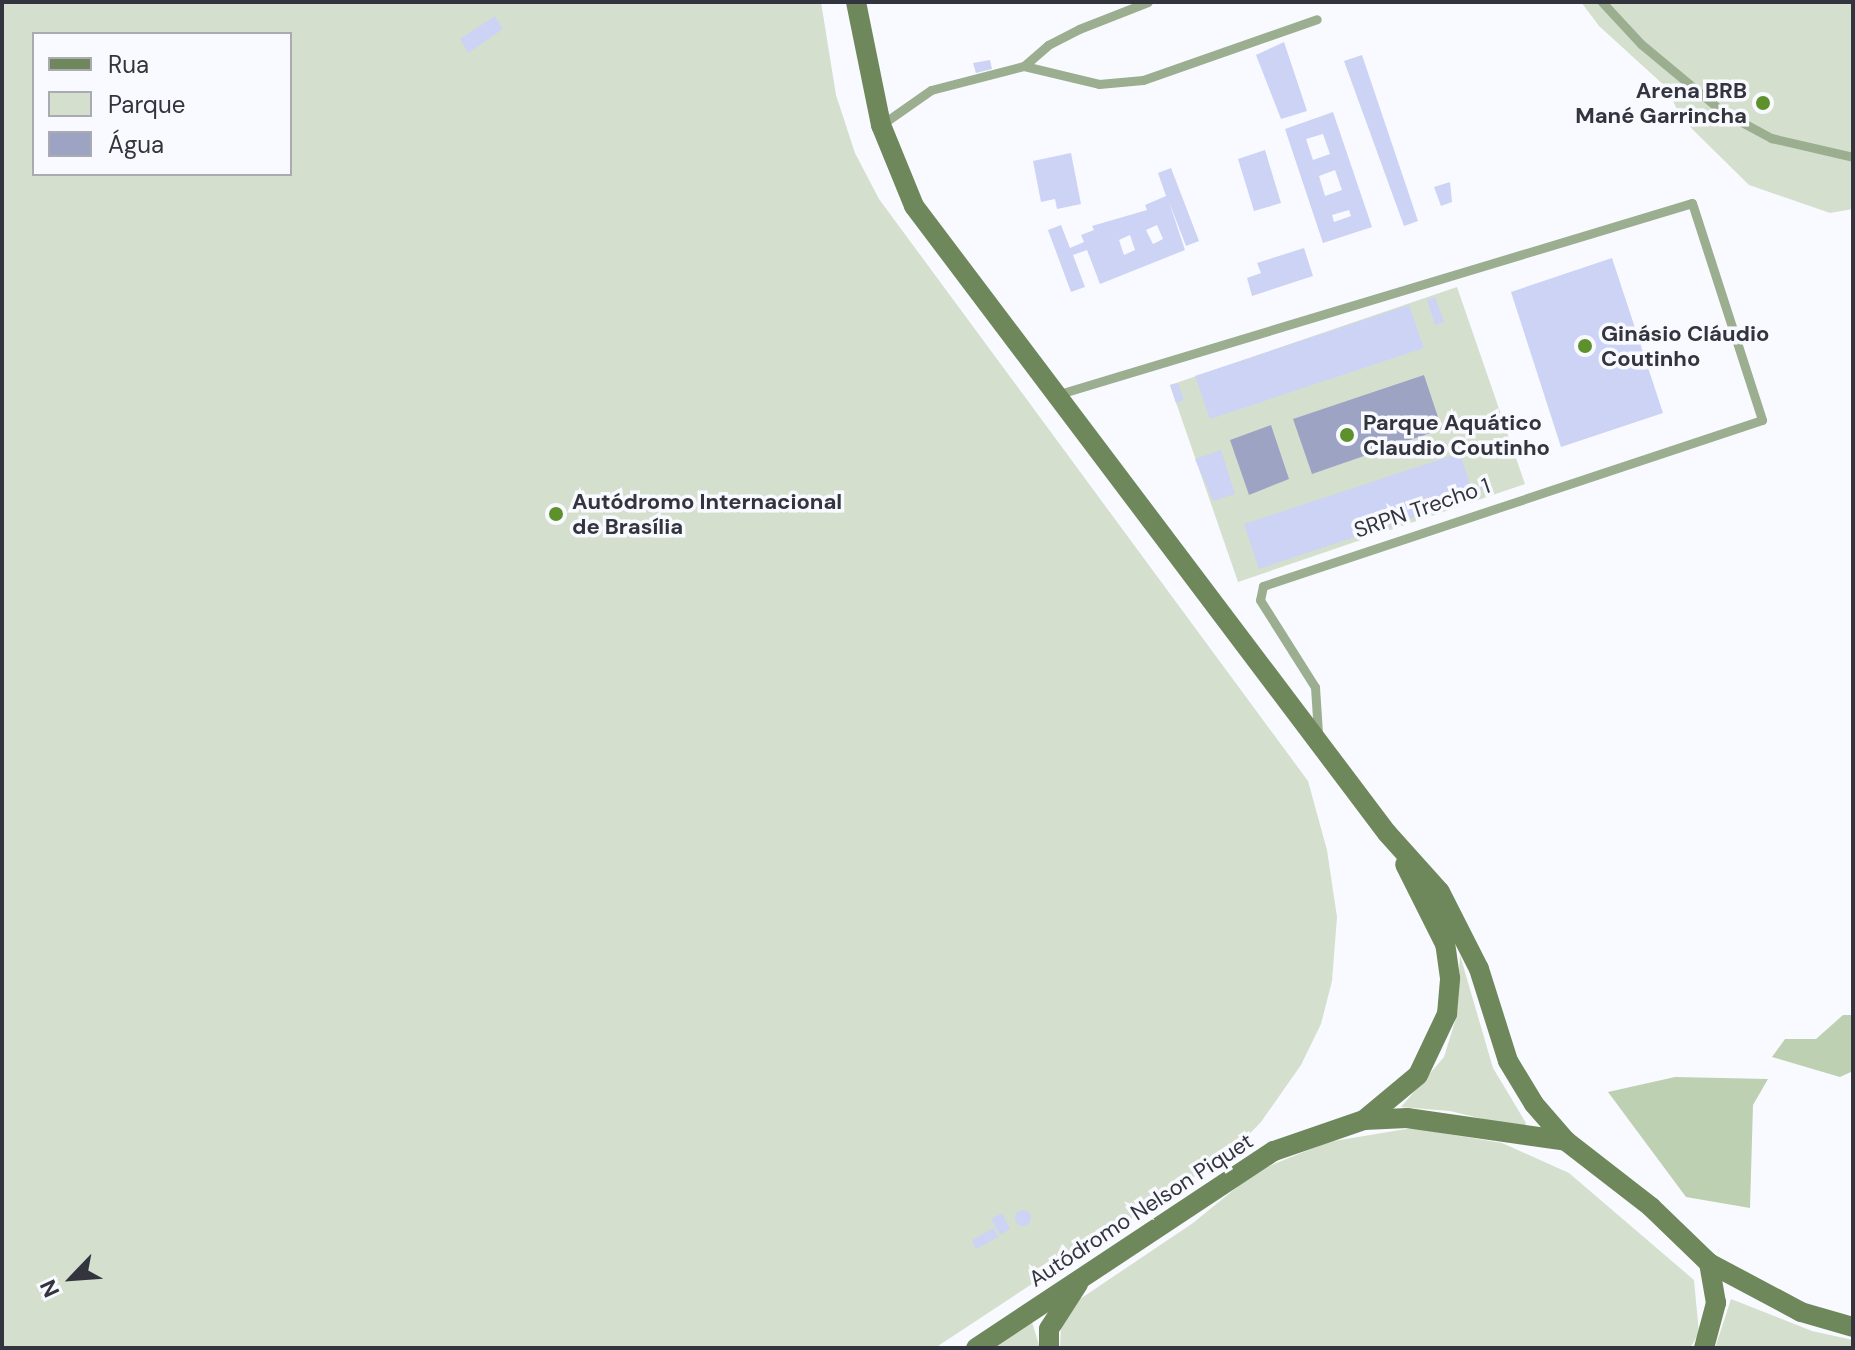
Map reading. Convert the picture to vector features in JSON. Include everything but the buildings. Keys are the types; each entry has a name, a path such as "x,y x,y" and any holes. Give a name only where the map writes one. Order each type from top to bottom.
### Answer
{"main road":[{"path":"856,2 881,125 914,206 1387,833 1440,892 1462,930 1508,1061 1534,1104 1566,1141"},
{"path":"1364,1120 1418,1075 1430,1056 1447,1014 1450,978 1445,944 1387,833"},
{"name":"Autódromo Nelson Piquet","path":"976,1348 1274,1151 1364,1120 1442,1120 1566,1141 1651,1207 1709,1263 1801,1312 1853,1327"},
{"path":"1704,1348 1716,1303 1709,1263"},
{"path":"1049,1348 1049,1329 1085,1275"}],"lane":[{"path":"881,125 931,90 1024,66 1069,35 1148,2"},
{"path":"1602,2 1641,44 1723,112 1771,138 1853,157"},
{"path":"1024,66 1099,84 1143,80 1317,19"},
{"name":"SRPN Trecho 1","path":"1056,395 1692,203 1762,420 1263,586 1260,600 1315,687 1318,743"}],"green space":[{"name":"Autódromo Internacional de Brasília","path":"2,2 821,2 836,95 855,153 879,199 1308,781 1327,850 1337,917 1332,981 1321,1024 1301,1065 1261,1122 1232,1152 935,1348 2,1348"},
{"name":"Arena BRB Mané Garrincha","path":"1581,2 1853,2 1853,209 1830,213 1749,185 1681,118 1667,88 1599,26"},
{"name":"Parque Aquático Claudio Coutinho","path":"1457,287 1525,484 1238,582 1170,385"},
{"path":"1460,955 1493,1068 1526,1123 1524,1129 1450,1111 1401,1107 1444,1057 1456,1018"},
{"path":"1843,1015 1853,1015 1853,1071 1840,1077 1772,1057 1785,1039 1816,1039"},
{"path":"1675,1077 1768,1079 1753,1105 1750,1208 1686,1197 1608,1092"},
{"path":"1412,1128 1502,1143 1569,1173 1694,1280 1699,1333 1690,1348 1060,1348 1061,1326 1080,1299 1193,1223 1257,1171 1328,1142"},
{"path":"1731,1299 1812,1331 1853,1340 1853,1348 1715,1348"},
{"path":"1031,1319 1040,1348 993,1348"}],"water":[{"path":"1424,375 1442,429 1312,474 1293,419"},
{"path":"1271,425 1289,479 1249,495 1230,440"}],"place":[{"name":"Arena BRB Mané Garrincha","path":"1763,103"},
{"name":"Ginásio Cláudio Coutinho","path":"1585,346"},
{"name":"Parque Aquático Claudio Coutinho","path":"1347,435"},
{"name":"Autódromo Internacional de Brasília","path":"556,514"}]}
